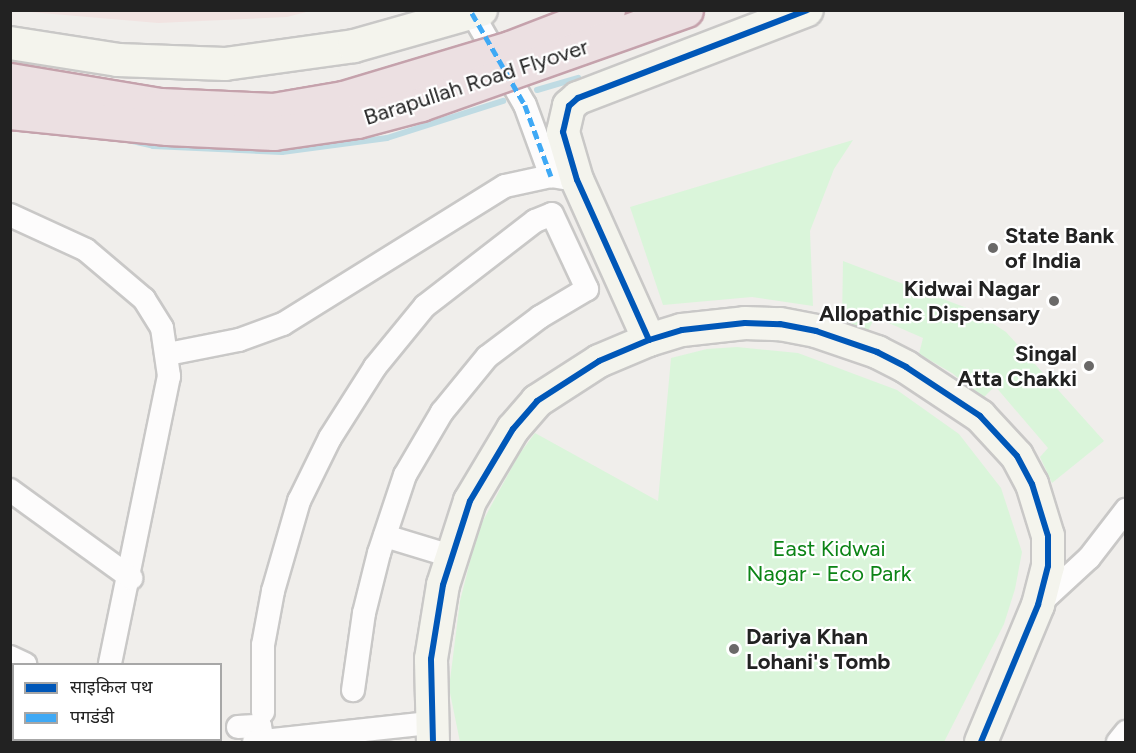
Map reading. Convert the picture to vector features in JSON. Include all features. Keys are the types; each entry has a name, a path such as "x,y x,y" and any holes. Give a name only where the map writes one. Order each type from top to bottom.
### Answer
{"highway":[{"name":"Barapullah Road Flyover","path":"10,80 160,105 273,110 343,98 510,48 608,10"},
{"name":"Barapullah Road Flyover","path":"10,112 167,128 274,133 357,121 421,104 687,10"}],"street":[{"path":"564,178 563,132 569,106 578,98 807,10"},
{"path":"10,43 118,60 225,64 354,46 476,12 649,340"},
{"path":"168,354 240,340 283,324 505,186 564,178"},
{"path":"263,712 263,645 273,591 300,501 330,438 375,367 425,306 535,221 552,214 586,289 540,317 487,357 442,412 405,475 364,613 353,690"},
{"path":"10,215 86,250 144,298 162,328 168,354 164,403 130,578 109,662"},
{"path":"255,739 432,733 434,628 451,556 470,501 513,429 537,401 583,370 649,340 712,325 780,324 877,352 954,395 999,435 1032,484 1048,536 1048,566 1038,605 981,742"},
{"path":"10,490 130,578"},
{"path":"1038,605 1089,558 1125,510"},
{"path":"385,536 451,556"},
{"path":"1118,742 1125,732"}],"shaded area":[{"path":"18,11 310,11 287,17 158,23"}],"green space":[{"path":"853,140 834,169 810,231 813,306 752,297 663,305 630,207"},
{"path":"843,261 972,310 1006,332 1104,441 1052,483 1040,457 1048,448 995,386 983,398 952,373 919,354 923,338 875,317 868,331 842,320"},
{"name":"East Kidwai Nagar - Eco Park","path":"737,347 798,353 897,390 959,434 1001,488 1022,552 1015,589 1004,624 944,742 460,742 449,688 460,601 478,530 518,456 535,433 658,501 671,358 707,349"}],"waterway":[{"path":"537,90 578,78"},
{"path":"128,140 153,146 282,152 387,138 503,101"}],"marked path":[{"path":"472,13 525,105 551,176"}],"cycle path":[{"path":"649,340 577,180 563,132 569,106 578,98 807,10"},
{"path":"433,742 431,659 443,585 470,501 513,429 537,401 599,361 649,340 682,330 745,323 780,324 816,331 877,352 906,367 980,416 1017,456 1032,484 1048,536 1048,566 1038,605 981,742"}],"place":[{"name":"State Bank of India","path":"993,248"},
{"name":"Kidwai Nagar Allopathic Dispensary","path":"1054,301"},
{"name":"Singal Atta Chakki","path":"1089,366"},
{"name":"Dariya Khan Lohani's Tomb","path":"734,649"}]}
